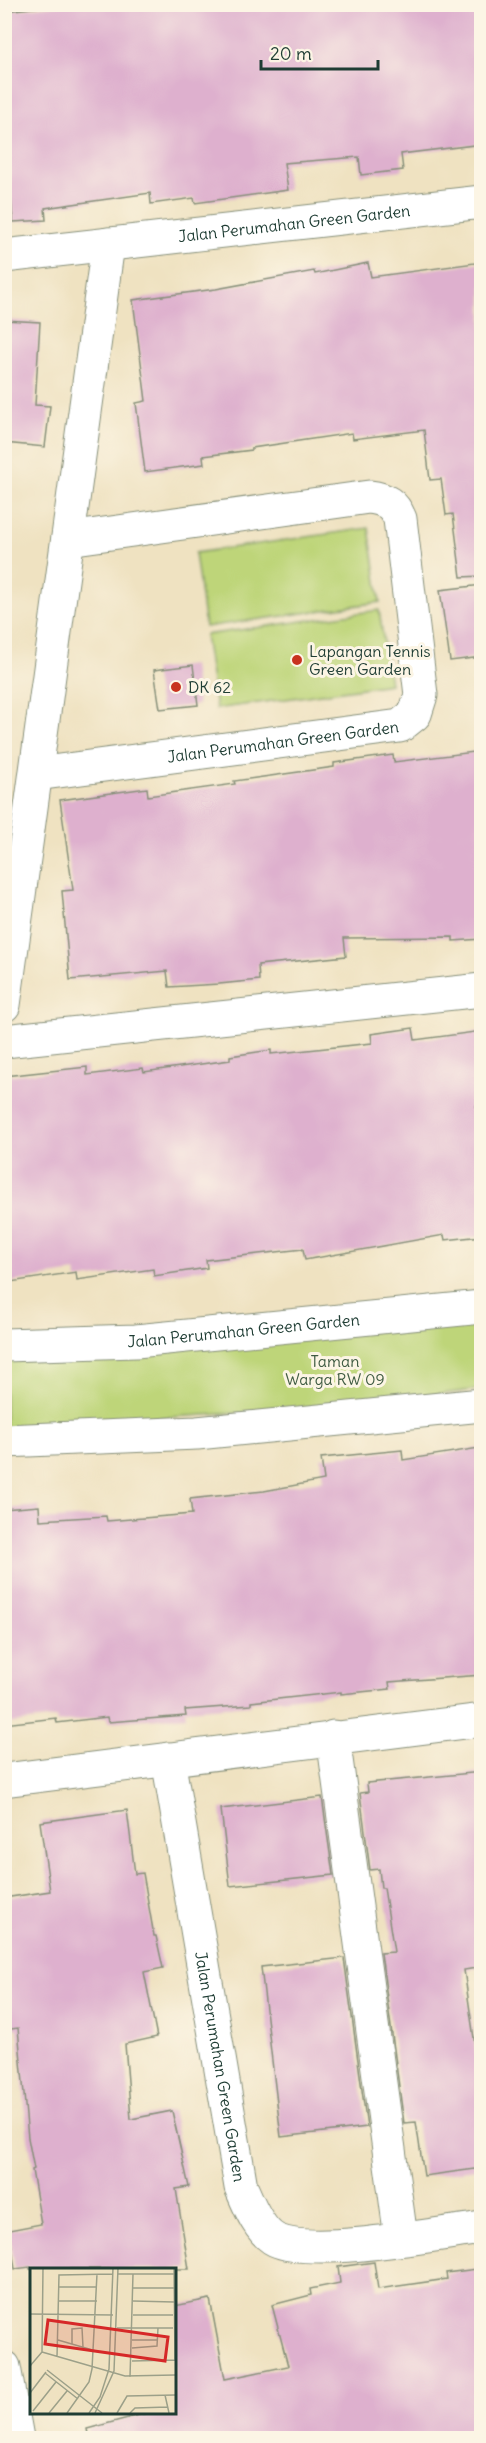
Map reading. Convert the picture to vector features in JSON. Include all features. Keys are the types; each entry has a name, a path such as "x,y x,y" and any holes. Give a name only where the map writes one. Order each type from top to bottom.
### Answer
{"street":[{"name":"Jalan Perumahan Green Garden","path":"4,256 482,202"},
{"path":"4,1005 108,244"},
{"name":"Jalan Perumahan Green Garden","path":"36,774 400,726 415,714 421,695 400,519 390,503 381,498 369,497 68,539"},
{"path":"4,1041 482,990"},
{"name":"Jalan Perumahan Green Garden","path":"4,1345 136,1341 482,1307"},
{"path":"4,1441 197,1433 482,1405"},
{"path":"4,1780 482,1720"},
{"path":"333,1737 402,2238"},
{"name":"Jalan Perumahan Green Garden","path":"168,1759 241,2187 253,2216 275,2239 305,2245 344,2245 482,2228"},
{"path":"4,2367 16,2439"}],"green space":[{"name":"Lapangan Tennis Green Garden","path":"369,528 380,602 205,627 195,553"},
{"name":"Lapangan Tennis Green Garden","path":"379,610 390,684 216,709 205,635"},
{"name":"Taman Warga RW 09","path":"481,1319 481,1389 339,1407 5,1427 4,1358"}],"building":[{"path":"69,4 482,4 482,144 401,154 403,170 361,175 359,157 284,163 288,190 195,203 194,198 151,204 150,193 45,208 46,220 13,222 4,108 4,11"},
{"path":"482,262 482,576 461,577 453,514 446,515 441,479 430,480 424,430 353,439 352,433 252,448 252,450 203,456 204,464 145,472 136,403 146,401 133,300 216,289 314,271 315,274 368,263 371,277"},
{"path":"4,320 40,322 35,405 50,406 45,447 4,443"},
{"path":"482,585 482,657 450,661 440,590"},
{"name":"DK 62","path":"193,665 198,705 160,709 154,670"},
{"path":"482,751 482,939 453,941 453,937 344,938 346,956 258,965 259,980 219,984 169,987 167,971 70,980 62,891 73,890 60,800 147,788 148,796 235,784 234,781 334,767 334,763 393,755 394,762"},
{"path":"413,1028 415,1040 482,1031 482,1106 476,1106 482,1154 482,1236 445,1240 444,1235 305,1260 303,1249 206,1260 207,1268 154,1276 153,1269 77,1280 76,1272 4,1283 4,1076 87,1067 87,1075 143,1068 144,1072 230,1060 230,1056 271,1050 271,1054 372,1043 371,1034"},
{"path":"479,1448 482,1464 482,1675 389,1682 390,1689 341,1694 341,1692 251,1702 251,1705 185,1710 186,1716 108,1722 107,1717 57,1723 56,1718 4,1724 4,1509 39,1506 40,1520 106,1516 107,1521 192,1514 190,1499 264,1491 324,1480 321,1458 402,1450 403,1460"},
{"path":"482,1772 482,1967 464,1970 482,2093 482,2168 424,2176 416,2122 404,2123 381,1953 394,1952 379,1869 370,1870 360,1793 368,1792 367,1783"},
{"path":"322,1797 333,1875 230,1886 221,1809"},
{"path":"127,1810 135,1874 143,1873 154,1936 156,1936 163,1968 144,1972 157,2037 125,2044 131,2119 172,2111 189,2187 176,2189 189,2269 30,2267 15,2269 9,2230 41,2224 28,2138 18,2028 4,2030 4,1898 50,1891 40,1822"},
{"path":"344,1958 367,2127 281,2137 261,1967"},
{"path":"374,2262 378,2289 447,2279 446,2273 477,2269 482,2295 482,2439 89,2439 87,2429 146,2413 176,2413 176,2306 210,2299 225,2379 288,2366 272,2305 311,2295 310,2289 340,2283 338,2267"}],"place":[{"name":"Lapangan Tennis Green Garden","path":"297,660"},
{"name":"DK 62","path":"176,687"}]}
